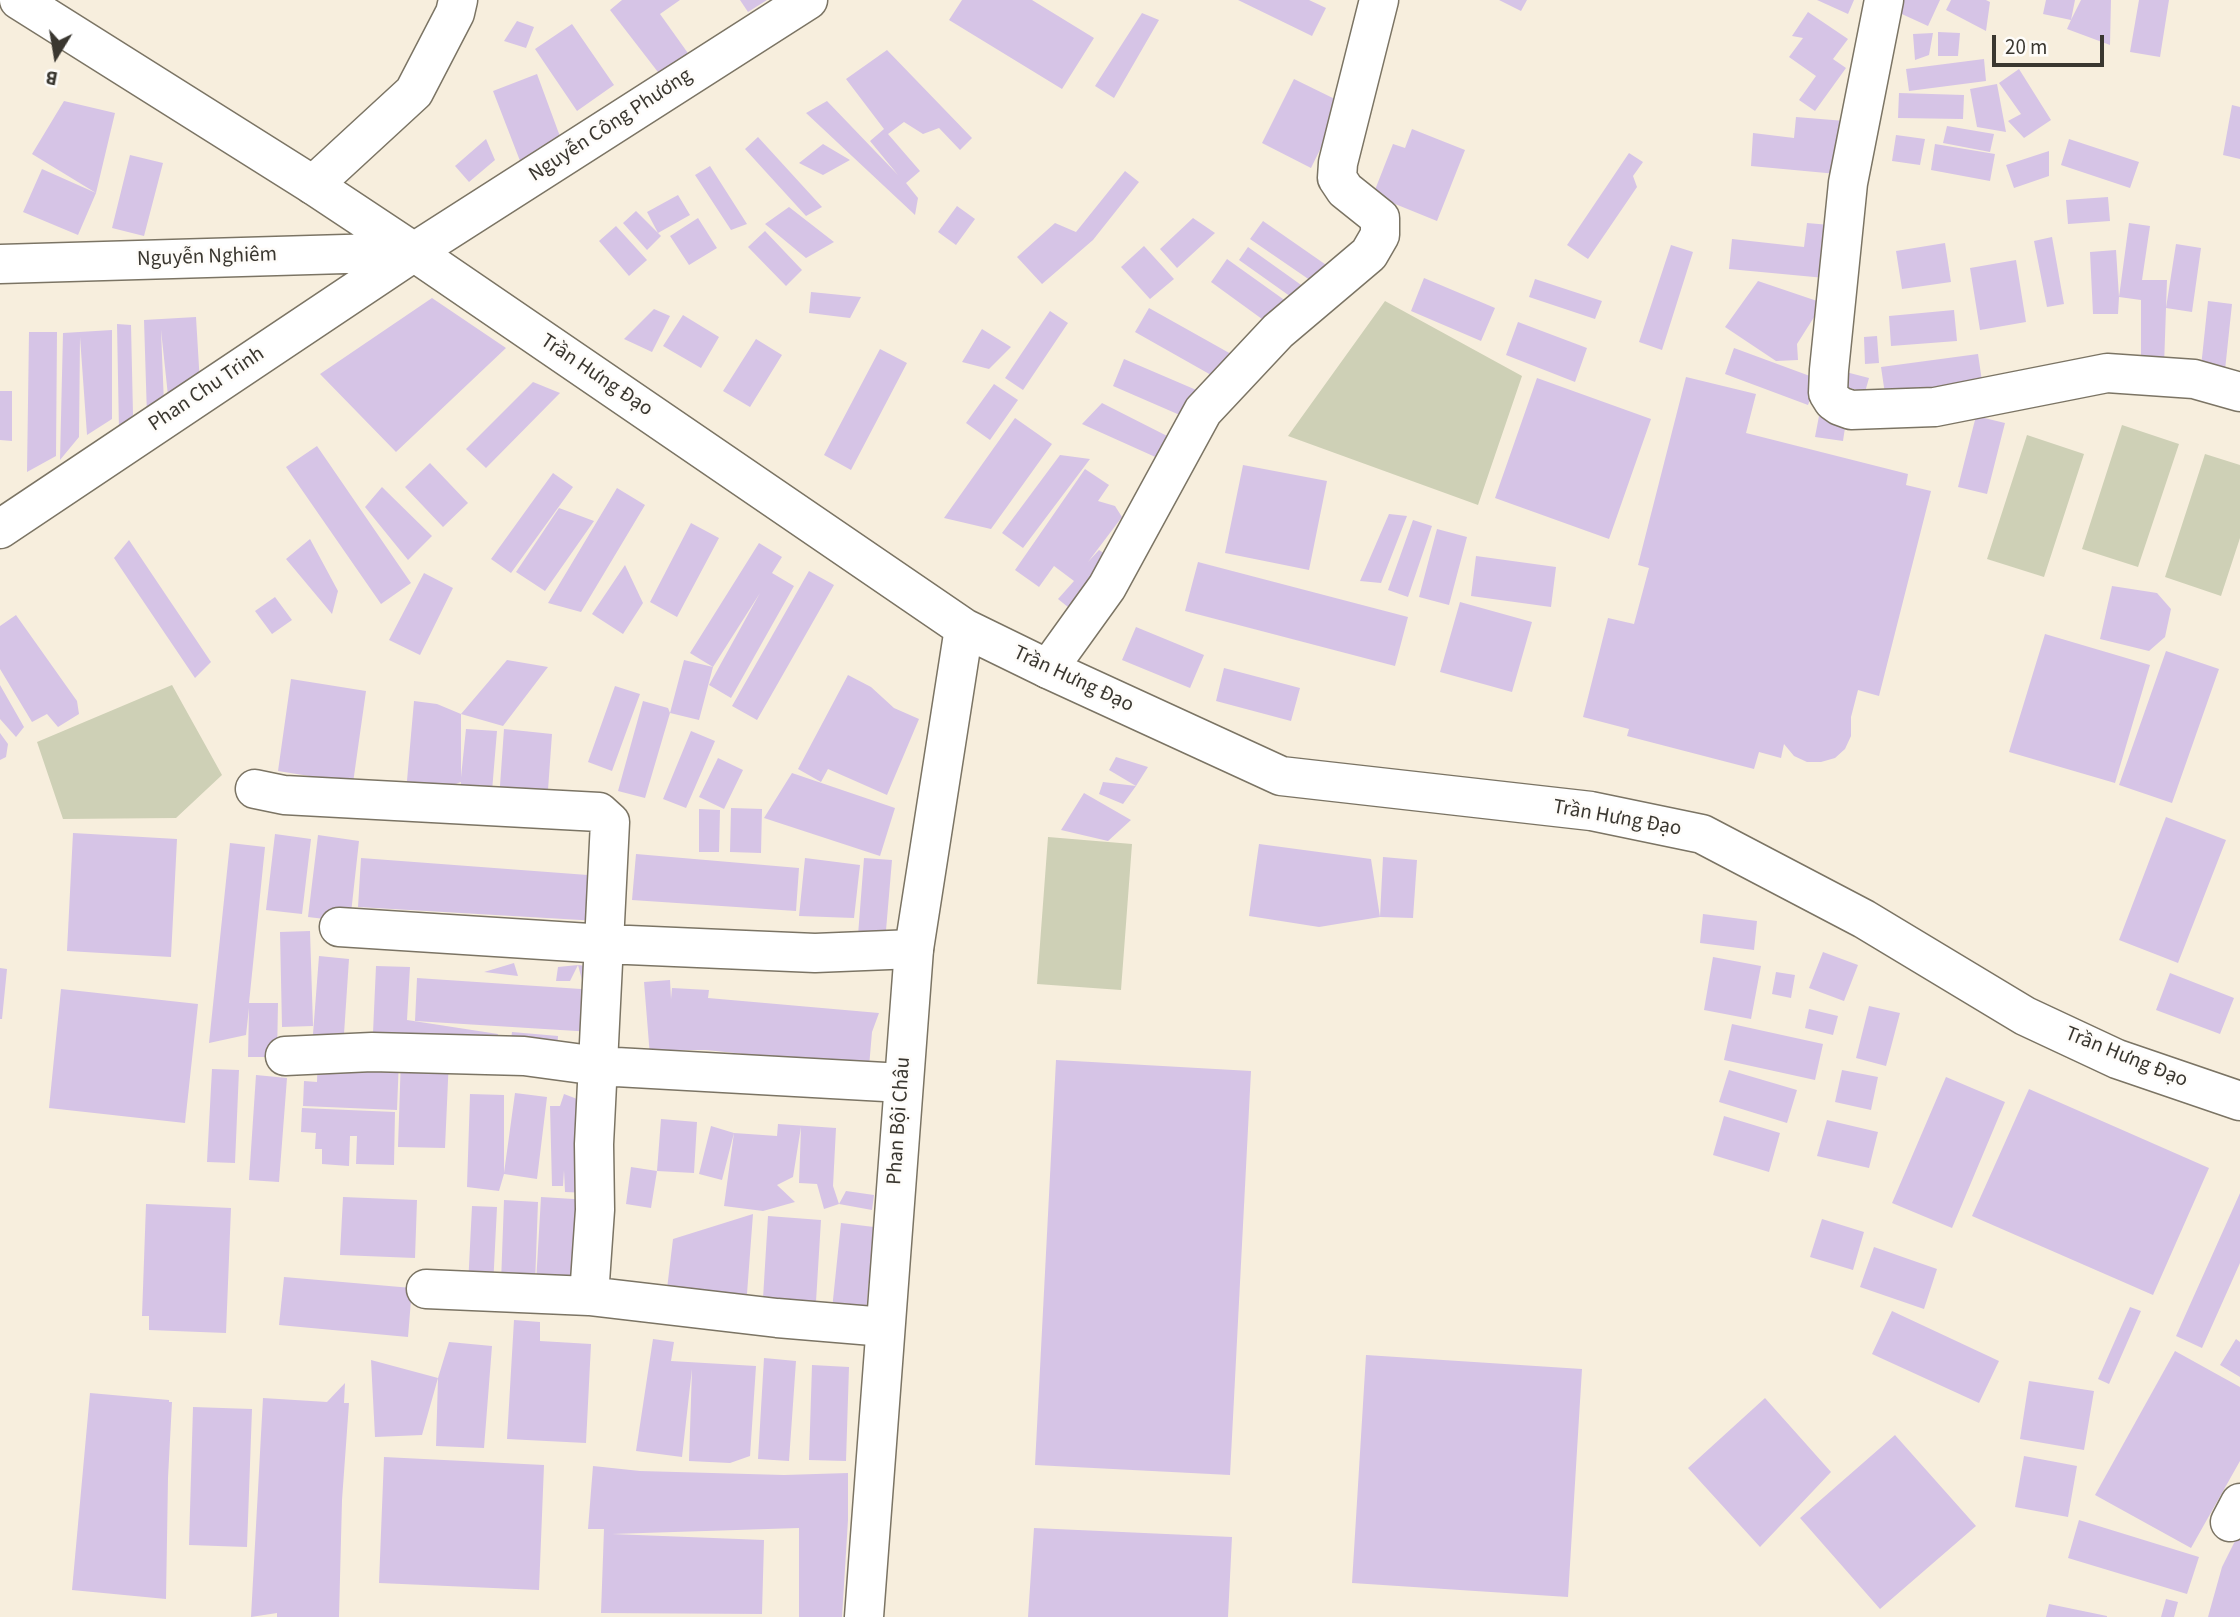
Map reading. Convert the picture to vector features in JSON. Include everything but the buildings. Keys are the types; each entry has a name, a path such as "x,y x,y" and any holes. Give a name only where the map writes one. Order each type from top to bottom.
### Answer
{"street":[{"name":"Trần Hưng Đạo","path":"19,0 313,185 414,252 964,628 1281,776 1591,811 1702,834 1864,919 2025,1016 2117,1059 2240,1101"},
{"path":"313,185 414,92 455,13 458,0"},
{"name":"Nguyễn Công Phương","path":"414,252 808,0"},
{"path":"1048,669 1107,587 1203,411 1278,331 1369,254 1380,235 1380,218 1345,190 1337,178 1338,163 1379,0"},
{"path":"1884,0 1848,183 1829,370 1828,393 1833,401 1851,410 1935,407 2107,373 2194,379 2240,392"},
{"name":"Nguyễn Nghiêm","path":"0,264 414,252"},
{"name":"Phan Chu Trinh","path":"0,529 414,252"},
{"name":"Phan Bội Châu","path":"864,1617 914,949 964,628"},
{"path":"255,789 284,795 599,812 610,822 594,1144 595,1210 589,1296"},
{"path":"339,927 605,944 815,953 914,949"},
{"path":"285,1056 372,1052 524,1056 598,1066 903,1083"},
{"path":"426,1289 589,1296 777,1318 885,1327"}],"green space":[{"path":"1385,301 1522,376 1478,505 1288,436"},
{"path":"2122,425 2179,444 2138,567 2082,549"},
{"path":"2027,435 2084,454 2044,577 1987,559"},
{"path":"2205,454 2240,465 2240,538 2221,596 2165,577"},
{"path":"172,685 222,775 176,818 63,819 37,742"},
{"path":"1048,837 1132,844 1121,990 1037,984"}]}
